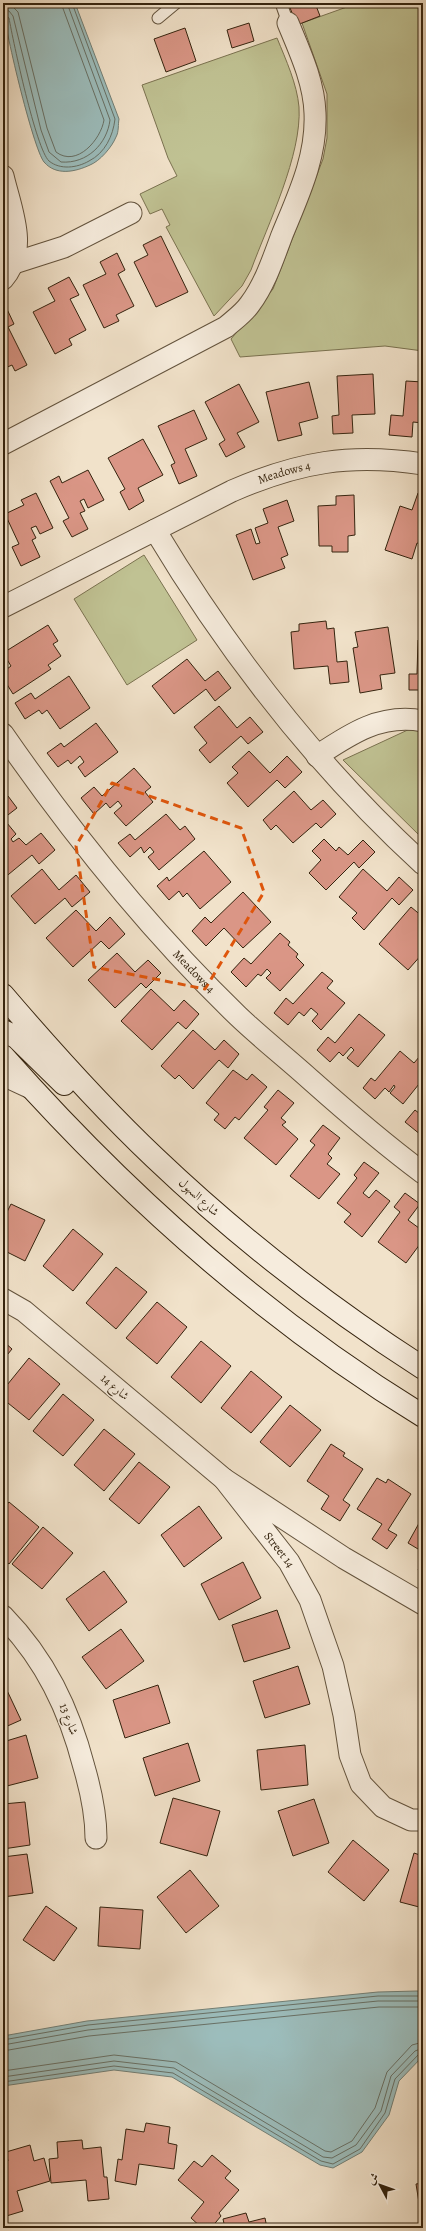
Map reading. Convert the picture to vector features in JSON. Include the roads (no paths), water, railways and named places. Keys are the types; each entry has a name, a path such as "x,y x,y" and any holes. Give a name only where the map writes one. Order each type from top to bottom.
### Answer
{"main road":[{"name":"شارع السهول","path":"3,995 83,1085 155,1158 276,1262 339,1311 423,1368"},
{"path":"3,1031 16,1037 87,1105 155,1158"},
{"path":"3,1056 31,1088 116,1176 223,1272 337,1360 423,1416"}],"street":[{"path":"3,444 226,327 250,305 268,271 304,179 311,157 314,135 315,112 312,90 288,23"},
{"path":"3,176 18,240 8,271"},
{"path":"8,271 64,247 131,213"},
{"name":"Meadows 4","path":"3,607 232,491 270,475 310,464 350,459 390,459 423,464"},
{"path":"155,530 194,595 234,653 317,756 362,804 423,864"},
{"path":"317,756 363,727 386,720 410,719 423,721"},
{"name":"Meadows 4","path":"3,734 46,796 124,894 198,975 239,1017 362,1125 423,1173"},
{"path":"3,1076 31,1088"},
{"name":"شارع 14","path":"3,1299 24,1311 224,1479"},
{"name":"Street 14","path":"224,1479 360,1569 423,1604"},
{"name":"Street 14","path":"224,1479 288,1562 310,1600 334,1666 350,1755 361,1784 371,1797 396,1815 411,1820 423,1820"},
{"name":"شارع 13","path":"3,1616 39,1658 63,1702 72,1724 93,1798 96,1838"}],"lane":[{"path":"158,18 176,3"},
{"path":"281,3 288,23"}],"water":[{"path":"3,3 75,3 119,119 118,133 114,141 109,149 94,163 72,171 60,171 44,162 33,134 19,85 4,15"},
{"path":"378,1992 423,1992 423,2056 399,2081 389,2115 362,2152 333,2168 320,2165 172,2077 114,2070 3,2086 3,2036 87,2021"}]}
